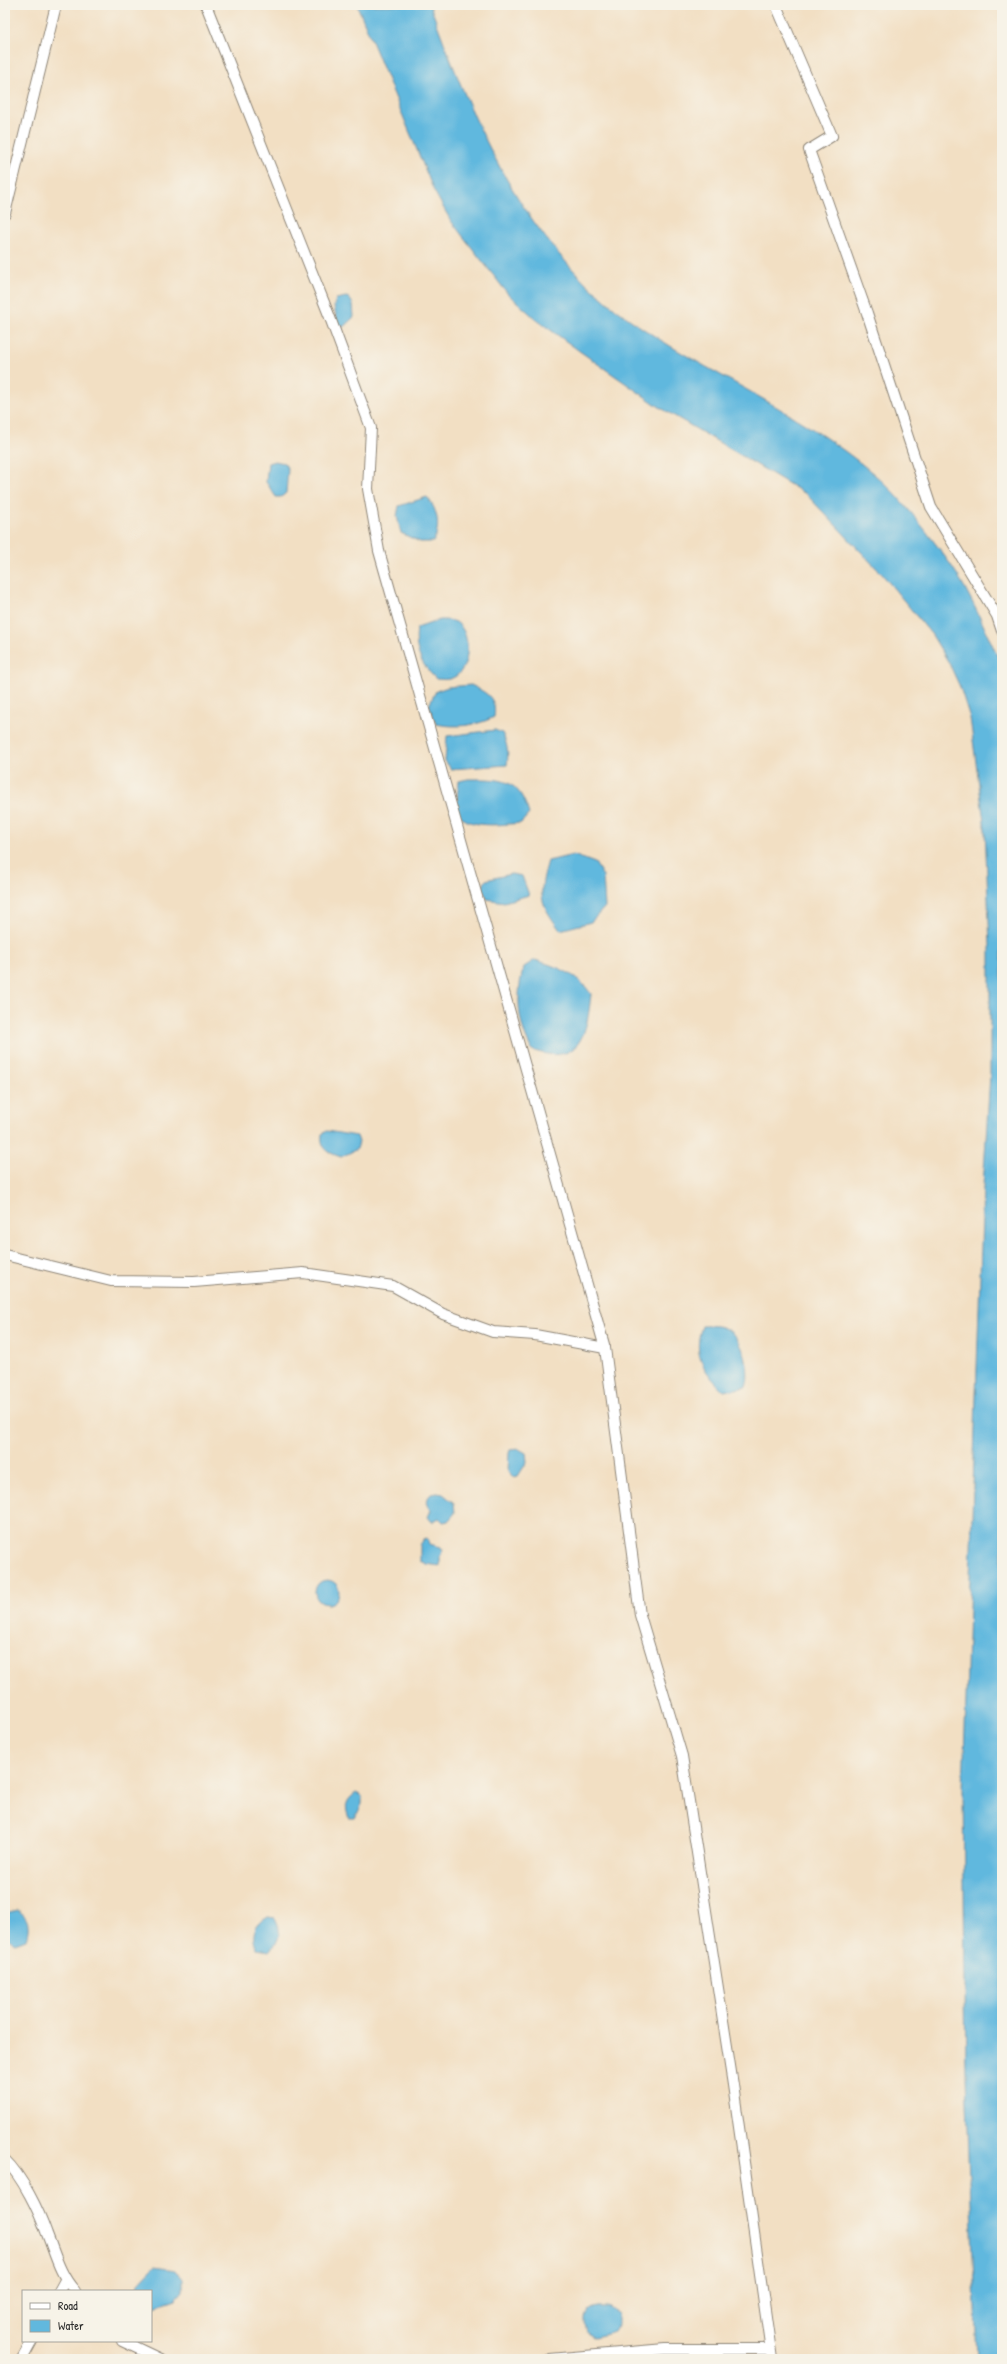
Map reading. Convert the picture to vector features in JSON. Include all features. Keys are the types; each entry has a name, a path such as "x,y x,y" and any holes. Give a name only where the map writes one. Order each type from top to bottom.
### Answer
{"street":[{"path":"5,213 56,5"},
{"path":"206,5 329,315 371,428 368,489 379,551 605,1348 640,1615 682,1756 733,2085 771,2354 665,2349 550,2359"},
{"path":"776,5 832,136 809,150 867,313 931,507 997,616 1002,630"},
{"path":"5,1255 111,1281 194,1282 304,1273 394,1286 443,1314 493,1332 535,1335 605,1348"},
{"path":"5,2160 15,2169 46,2230 65,2280 74,2290"},
{"path":"60,2290 65,2280"},
{"path":"22,2359 31,2342"},
{"path":"124,2342 160,2359"}],"water":[{"path":"357,5 430,5 459,80 492,153 512,188 558,253 586,283 626,317 694,360 815,430 850,455 882,481 910,511 959,577 1002,666 1002,2359 977,2359 966,2076 963,1789 983,1187 990,1075 990,946 985,829 970,718 960,687 949,663 932,635 882,574 806,494 661,408 537,320 508,294 451,221 434,191"},
{"path":"346,297 349,298 353,304 354,317 342,328 338,326 334,306 336,299"},
{"path":"275,461 284,463 288,469 286,493 281,497 276,497 266,482 268,463"},
{"path":"427,497 434,507 438,525 433,542 420,542 401,533 397,516 399,506"},
{"path":"440,620 450,620 456,622 461,627 465,635 467,644 467,653 462,670 456,676 447,679 436,679 430,673 419,656 416,643 417,628"},
{"path":"471,685 490,697 495,710 494,717 466,725 451,726 436,724 429,705 436,691 448,687"},
{"path":"495,730 502,733 505,741 508,752 507,765 451,769 445,761 447,736"},
{"path":"468,779 499,780 514,787 520,793 525,802 529,814 521,823 485,825 467,821 460,816 457,809 457,802 459,781"},
{"path":"573,855 595,863 603,876 605,907 591,922 560,930 544,905 542,898 543,882 548,861"},
{"path":"511,874 522,876 529,895 504,902 487,899 482,888 486,880"},
{"path":"535,960 552,965 574,976 591,994 587,1022 583,1034 578,1043 571,1050 561,1054 548,1054 532,1050 527,1040 521,1020 519,1010 519,988 521,978 524,967"},
{"path":"327,1131 357,1136 359,1142 357,1149 341,1157 329,1152 322,1143 322,1134"},
{"path":"702,1326 719,1326 728,1330 735,1336 744,1352 746,1361 748,1379 746,1387 724,1391 711,1377 699,1354 699,1336"},
{"path":"519,1449 526,1453 527,1462 518,1476 512,1477 508,1471 509,1453 510,1450"},
{"path":"431,1494 443,1494 454,1503 455,1513 448,1521 443,1522 439,1518 432,1522 428,1517 431,1510 427,1500"},
{"path":"427,1538 429,1544 441,1547 443,1550 440,1556 440,1566 426,1564 420,1561 420,1545 424,1539"},
{"path":"327,1580 332,1581 338,1587 338,1597 332,1603 327,1604 322,1603 316,1597 315,1592 316,1587 322,1581"},
{"path":"356,1793 362,1796 362,1804 355,1818 349,1818 346,1807 350,1798"},
{"path":"18,1910 22,1913 28,1923 28,1930 26,1939 15,1943 5,1937 5,1913"},
{"path":"268,1917 275,1918 279,1927 278,1939 270,1951 257,1949 254,1939 257,1926"},
{"path":"154,2267 176,2270 183,2279 183,2291 176,2299 152,2307 152,2290 138,2290 139,2283"},
{"path":"599,2307 608,2307 618,2314 618,2325 614,2332 595,2337 587,2332 585,2319 590,2310"}]}
